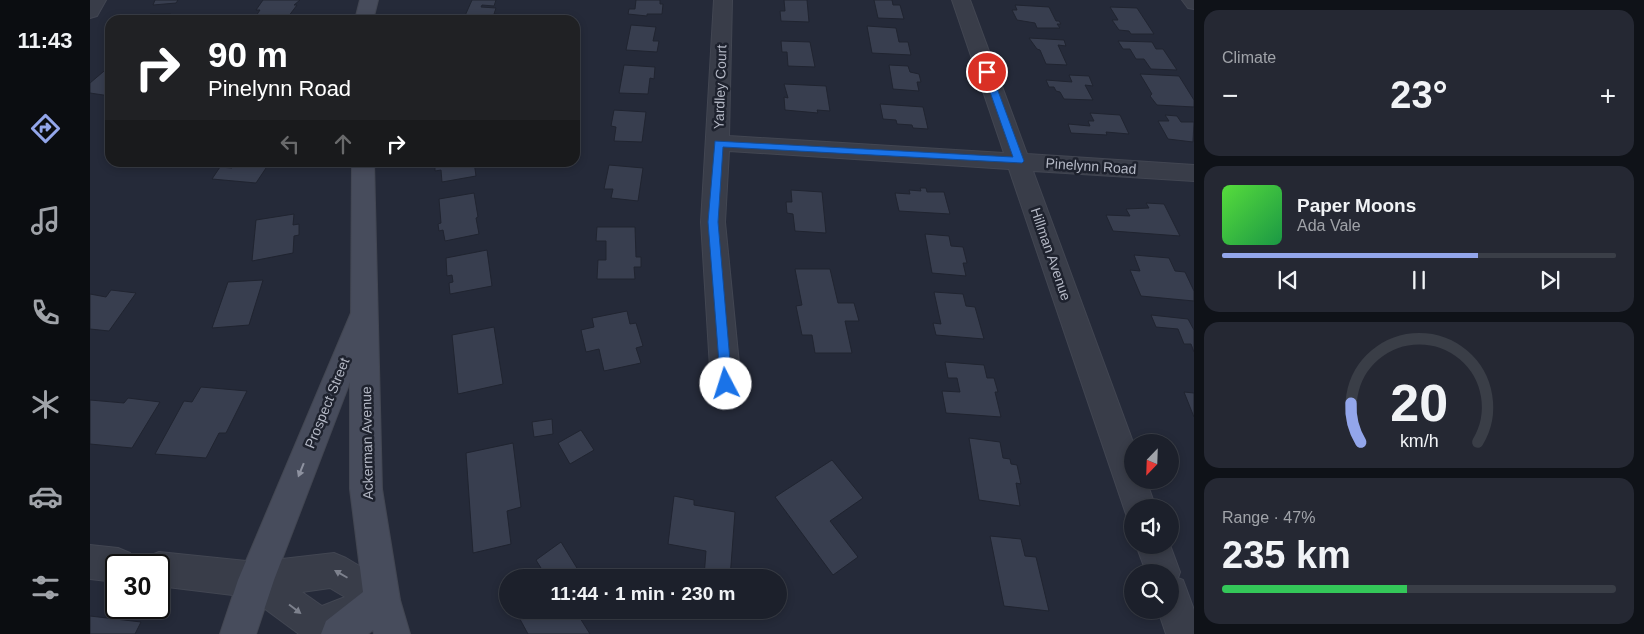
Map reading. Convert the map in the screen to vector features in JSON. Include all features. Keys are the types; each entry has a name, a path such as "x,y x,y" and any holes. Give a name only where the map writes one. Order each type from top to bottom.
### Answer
{"main road":[{"path":"365,15 369,0"},
{"name":"Prospect Street","path":"238,634 256,580 364,311 363,167"},
{"name":"Ackerman Avenue","path":"364,311 367,412 366,489 382,600 392,634"},
{"path":"339,634 382,600"}],"street":[{"path":"90,12 97,0"},
{"name":"Yardley Court","path":"723,0 713,222 726,384"},
{"name":"Hillman Avenue","path":"961,0 1137,499"},
{"path":"1192,0 1194,4"},
{"name":"Pinelynn Road","path":"718,143 1194,173"},
{"path":"90,562 105,564"},
{"path":"170,570 256,580 334,570 382,600"},
{"path":"256,580 318,626 382,600"},
{"path":"1179,619 1184,634"}],"building":[{"path":"155,0 178,0 176,3 153,5"},
{"path":"263,0 300,0 294,5 297,5 290,15 257,15 260,10 256,10"},
{"path":"472,0 496,0 494,6 482,5 481,7 496,8 494,14 504,15 465,15"},
{"path":"636,0 660,0 660,4 663,4 662,14 647,14 647,16 628,14 629,9 635,9"},
{"path":"784,0 807,0 809,22 781,21 780,11 785,11"},
{"path":"874,0 892,0 893,5 900,5 904,19 878,18"},
{"path":"1015,5 1049,7 1056,21 1059,21 1061,24 1057,24 1060,28 1037,28 1035,23 1017,20 1012,10 1017,10"},
{"path":"1110,7 1137,8 1154,34 1131,34 1129,31 1119,30 1112,20 1118,20"},
{"path":"150,14 171,14 170,15"},
{"path":"631,25 656,27 653,41 659,41 657,52 626,50"},
{"path":"867,26 896,28 899,42 908,42 911,55 872,53"},
{"path":"1029,38 1064,40 1066,46 1058,45 1067,65 1046,64 1040,50 1037,49"},
{"path":"781,41 810,42 815,67 788,66 787,52 782,52"},
{"path":"1118,41 1152,42 1156,49 1163,49 1177,70 1151,69 1144,59 1136,59 1130,49 1123,49"},
{"path":"624,65 655,67 654,79 650,78 648,94 619,93"},
{"path":"889,65 908,66 910,72 919,74 921,82 917,82 919,91 893,89"},
{"path":"105,70 105,95 90,93 90,83"},
{"path":"1140,74 1179,76 1194,100 1194,107 1157,105 1150,96 1152,94"},
{"path":"1069,75 1089,76 1093,86 1085,85 1093,100 1064,99 1054,87 1049,87 1046,80 1072,82"},
{"path":"784,84 826,86 830,111 817,110 818,113 785,110 784,97 788,98"},
{"path":"880,104 923,107 928,129 913,128 912,125 897,124 896,120 883,119"},
{"path":"614,110 646,112 642,142 614,141 616,127 611,126"},
{"path":"1090,113 1120,115 1129,134 1106,132 1107,135 1071,133 1068,124 1090,126 1088,121 1094,121"},
{"path":"1165,115 1177,116 1181,122 1194,122 1193,142 1168,139 1158,121 1169,121"},
{"path":"609,165 643,168 638,201 611,198 613,189 604,189"},
{"path":"220,167 267,167 256,183 212,179"},
{"path":"435,167 475,167 476,176 442,182 441,170 435,171"},
{"path":"920,188 926,188 927,192 944,192 950,214 899,211 895,193 910,194 909,190 921,191"},
{"path":"791,190 822,192 826,233 795,231 793,214 787,213 786,202 792,202"},
{"path":"474,193 479,234 445,241 443,230 439,231 438,224 441,223 439,199"},
{"path":"1146,203 1164,204 1180,236 1113,231 1106,215 1130,216 1126,209 1149,208"},
{"path":"294,214 293,225 299,224 299,235 294,236 293,253 252,261 256,220"},
{"path":"597,227 635,227 636,257 641,257 641,267 634,267 635,279 597,279 598,260 606,260 606,241 596,241"},
{"path":"925,234 949,236 951,246 963,247 967,263 963,263 966,276 932,273"},
{"path":"487,250 492,286 450,294 449,283 453,282 452,275 447,276 446,258"},
{"path":"1134,255 1169,258 1175,271 1185,272 1194,291 1194,301 1141,296 1130,270 1140,271"},
{"path":"795,269 830,269 838,303 854,303 859,321 845,321 852,353 815,353 812,335 802,335 796,306 802,305"},
{"path":"263,280 249,325 212,328 228,282"},
{"path":"111,290 136,293 109,331 90,329 90,294 106,297"},
{"path":"934,292 963,294 966,306 975,307 984,339 936,335 933,323 941,324"},
{"path":"627,311 630,324 636,323 643,346 636,348 641,363 604,371 599,349 586,352 581,330 594,327 592,318"},
{"path":"1151,315 1188,319 1194,330 1194,352 1191,344 1184,344 1178,329 1156,327"},
{"path":"494,327 503,384 458,394 452,335"},
{"path":"945,362 984,365 987,378 994,378 1001,417 946,413 942,391 960,392 957,378 948,378"},
{"path":"201,387 247,391 226,433 219,433 206,458 155,454 184,401 192,402"},
{"path":"1184,392 1194,393 1194,417"},
{"path":"128,398 160,402 132,448 90,444 90,400 124,403"},
{"path":"552,419 553,434 534,437 532,422"},
{"path":"581,430 594,450 570,464 558,443"},
{"path":"969,438 1000,442 1003,458 1010,459 1011,464 1017,465 1021,484 1016,483 1020,506 979,500"},
{"path":"513,443 521,507 507,511 511,544 473,553 466,453"},
{"path":"832,460 863,498 830,521 858,557 833,575 775,497"},
{"path":"674,496 694,500 694,505 735,512 731,569 705,569 706,551 668,544"},
{"path":"990,536 1021,539 1025,556 1036,557 1049,611 1004,606"},
{"path":"561,542 578,569 540,569 541,568 536,560"},
{"path":"90,616 141,622 135,634 90,634"},
{"path":"520,619 581,619 590,634 528,634"}],"route":[{"path":"726,384 713,222 718,143 1019,161 987,72"}]}
